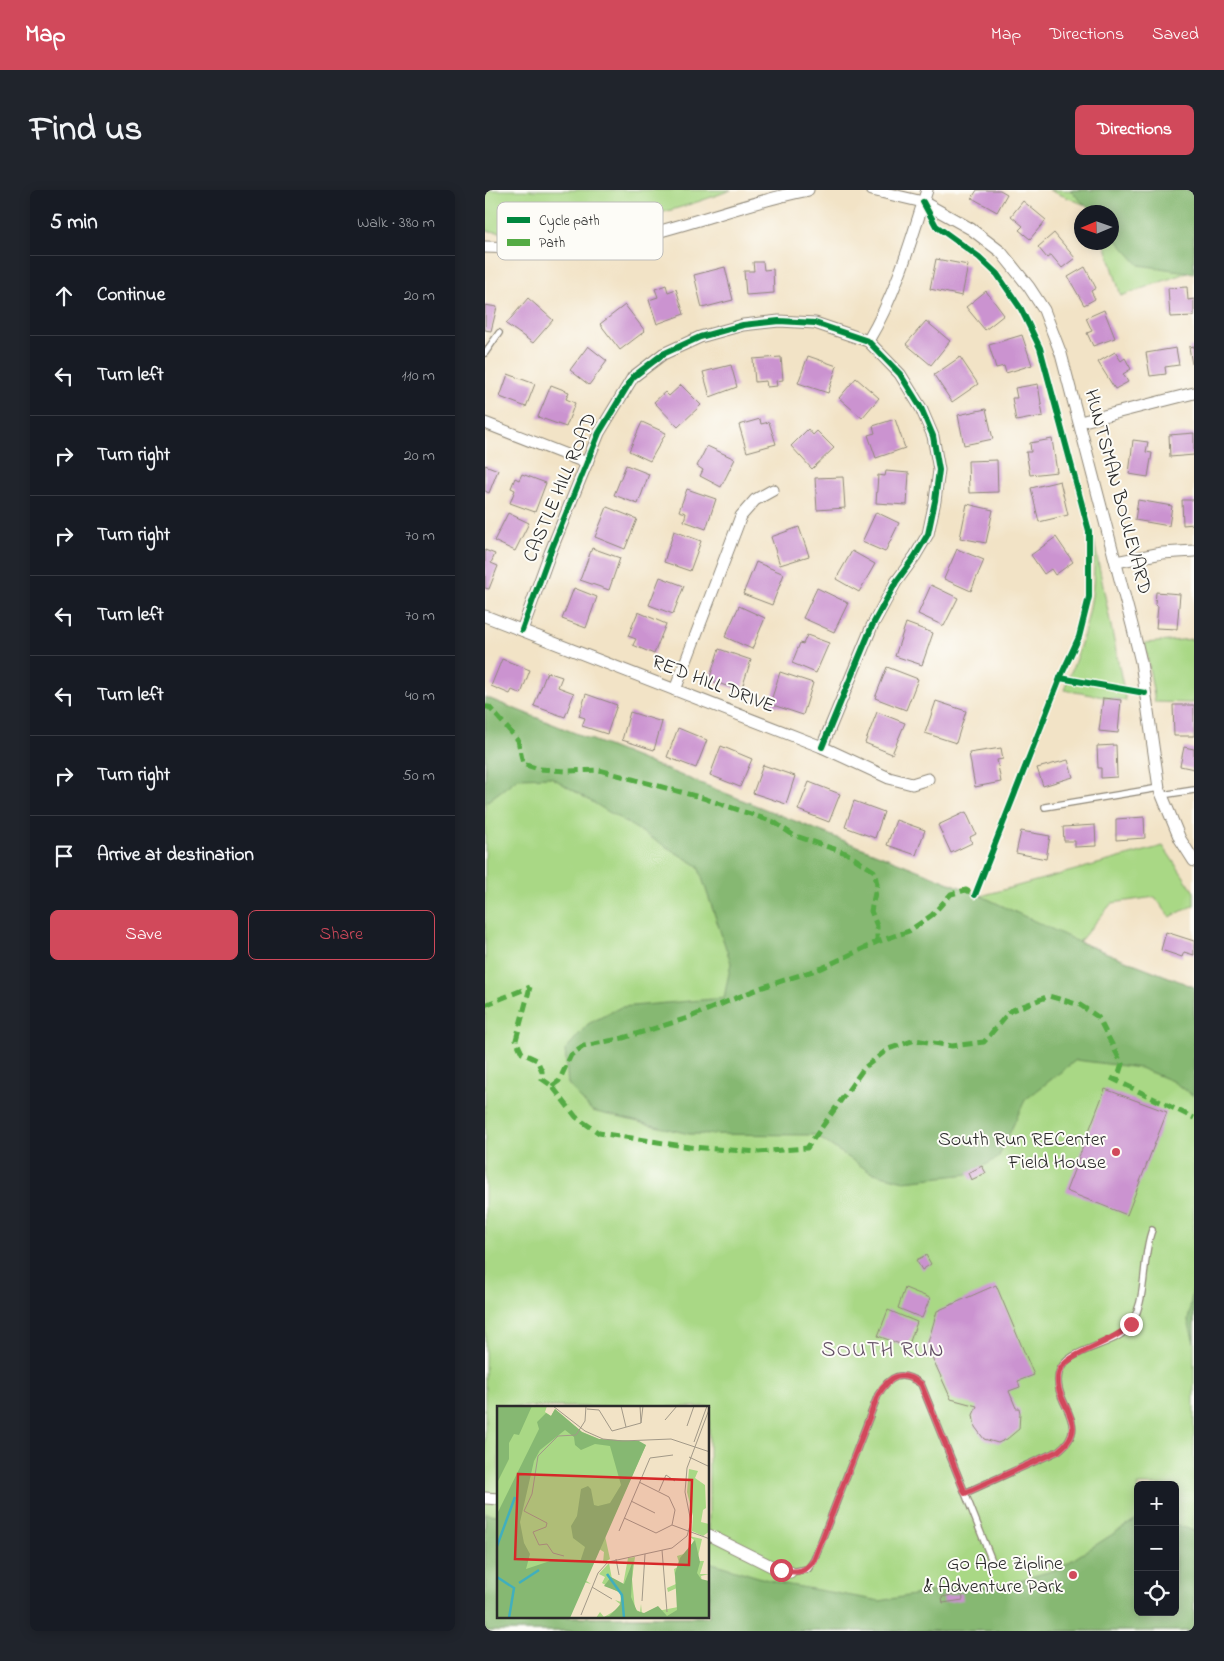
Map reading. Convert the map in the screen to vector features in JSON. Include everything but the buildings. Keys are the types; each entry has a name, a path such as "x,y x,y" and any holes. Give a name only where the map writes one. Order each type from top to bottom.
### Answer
{"street":[{"path":"663,229 777,196 808,190"},
{"name":"HUNTSMAN BOULEVARD","path":"871,190 923,202 971,228 1001,252 1029,287 1044,310 1056,338 1080,422 1141,662 1161,792 1181,839 1194,861"},
{"path":"867,340 888,301 912,240 927,190"},
{"name":"CASTLE HILL ROAD","path":"521,630 599,433 633,377 663,354 699,337 743,325 779,321 815,323 867,340 900,374 921,408 933,436 939,470 927,534 915,556 896,582 876,618 822,747"},
{"path":"1080,422 1194,394"},
{"path":"485,423 587,463"},
{"path":"675,690 741,516 755,500 773,490"},
{"path":"1116,562 1162,553 1194,551"},
{"name":"RED HILL DRIVE","path":"485,616 822,747 889,778 912,784 928,779"},
{"path":"710,1536 771,1566 790,1572"}],"lane":[{"path":"485,353 499,332"},
{"path":"1045,807 1161,792 1194,790"},
{"path":"965,1493 1058,1451 1070,1441 1073,1428 1058,1381 1059,1372 1064,1363 1073,1356 1109,1341 1123,1333 1131,1324 1139,1305 1148,1242 1152,1230"},
{"path":"790,1572 800,1572 808,1569 814,1560 878,1395 886,1381 898,1376 911,1377 921,1384 992,1561"}],"green space":[{"path":"485,190 731,190 663,212 663,202 497,202 497,231 485,231"},
{"path":"1049,190 1194,190 1194,270 1121,296 1107,250 1119,250 1119,205 1085,205"},
{"path":"1070,190 1194,190 1194,273 1139,265 1119,243 1119,205 1085,205"},
{"path":"1094,541 1126,701 1064,690 1084,635 1088,617 1093,582"},
{"path":"1194,639 1194,703 1155,702 1145,643"},
{"path":"485,697 981,896 1163,846 1194,892 1194,905 1170,917 1155,897 1112,903 1079,942 1194,987 1194,1631 485,1631"},
{"path":"485,697 975,893 1079,942 1194,987 1194,1096 1172,1081 1140,1068 1076,1060 1025,1100 998,1158 969,1174 904,1181 870,1172 815,1135 689,1134 592,1111 568,1084 565,1050 588,1024 621,1007 724,998 731,963 698,866 551,777 518,778 485,803"},
{"path":"1194,1281 1194,1342 1188,1321"},
{"path":"485,1514 497,1515 497,1618 710,1618 710,1562 778,1583 880,1601 974,1584 990,1589 1058,1569 1134,1521 1134,1616 1179,1616 1179,1525 1194,1531 1194,1631 485,1631"}],"marked path":[{"path":"485,707 489,707 518,740 523,764 539,769 566,771 599,770 703,798 774,822 793,835 846,853 874,871 877,884 871,911 877,926 877,942"},
{"path":"552,1086 559,1081 571,1055 584,1046 623,1038 688,1018 760,988 822,968 877,942 909,931 932,915 951,894 966,890 975,895"},
{"path":"530,987 516,1040 522,1053 537,1060 542,1071 542,1079 552,1086 576,1117 599,1133 690,1147 758,1152 807,1148 864,1068 888,1049 915,1040 952,1046 984,1042 1010,1011 1049,996 1080,1005 1098,1017 1122,1064 1117,1080"},
{"path":"485,1005 530,987"},
{"path":"1111,1078 1194,1118"}],"cycle path":[{"path":"923,202 936,226 979,257 997,274 1021,309 1040,348 1089,531 1089,597 1079,637 1060,678 1145,693"},
{"path":"522,630 550,553 599,433 633,377 663,354 700,337 743,325 779,321 815,323 868,341 900,374 921,408 933,436 939,470 928,534 896,582 872,626 822,747"},
{"path":"975,895 1060,678"}],"place":[{"name":"South Run RECenter Field House","path":"1116,1152"},
{"name":"Go Ape Zipline & Adventure Park","path":"1073,1575"}],"district":[{"name":"SOUTH RUN","path":"883,1351"}],"route":[{"path":"781,1570 800,1572 808,1569 814,1560 878,1395 886,1381 898,1376 911,1377 921,1384 965,1493 1058,1451 1070,1441 1073,1428 1058,1381 1061,1367 1073,1356 1123,1333 1131,1324"}]}
